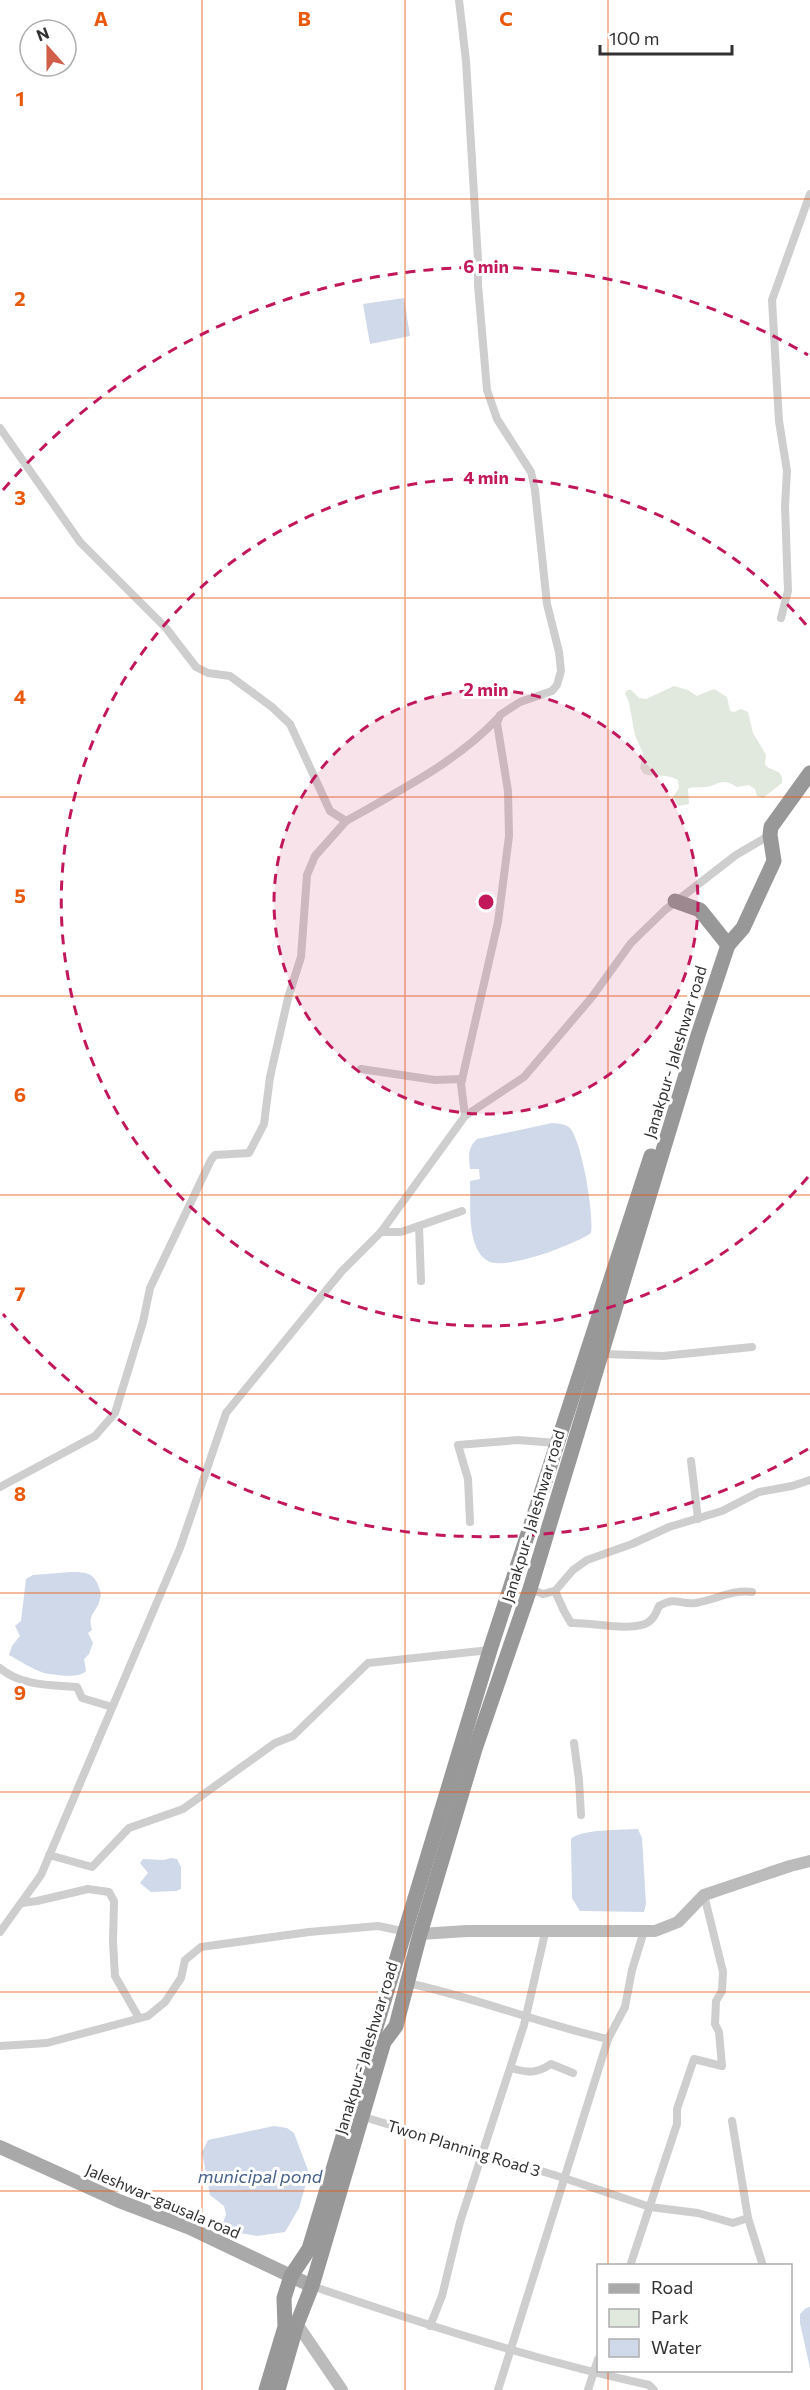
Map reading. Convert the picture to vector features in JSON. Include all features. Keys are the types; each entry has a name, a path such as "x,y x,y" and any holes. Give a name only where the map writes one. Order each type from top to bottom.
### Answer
{"highway":[{"path":"770,835 771,827 810,773"},
{"name":"Janakpur- Jaleshwar road","path":"278,2390 364,2117 384,2042 396,2026 407,1983 412,1932 530,1589 698,1035 728,945 743,928 774,861 770,835"},
{"path":"675,902 700,910 728,945"},
{"path":"266,2390 285,2327 284,2298 291,2276 309,2249 412,1932 490,1650 684,1051 698,1035"}],"main road":[{"name":"Jaleshwar-gausala road","path":"0,2147 119,2201 190,2228 312,2286"}],"street":[{"path":"0,1487 95,1436 115,1413 143,1322 150,1288 211,1160 215,1155 249,1153 264,1124 270,1077 300,957 307,875 315,856 346,821 429,773 486,731 500,715 520,702 552,691 557,685 561,671 559,652 547,604 535,490 531,472 497,419 488,390 478,285 466,61 459,0"},
{"path":"781,618 788,591 785,506 787,471 777,398 772,300 810,194"},
{"path":"0,428 80,542 166,628 196,667 208,673 230,676 272,707 290,724 330,811 346,821"},
{"path":"465,1116 462,1078 498,922 509,836 508,791 497,723 500,715"},
{"path":"0,1932 41,1875 180,1548 226,1413 342,1271 381,1232 465,1116 524,1077 592,997 631,944 675,902 736,855 770,835"},
{"path":"361,1069 435,1080 462,1078"},
{"path":"381,1232 401,1232 462,1211"},
{"path":"419,1226 420,1281"},
{"path":"603,1354 663,1356 752,1347"},
{"path":"470,1522 468,1479 458,1445 518,1440 556,1443"},
{"path":"691,1461 698,1519"},
{"path":"530,1589 543,1594 555,1590 573,1570 587,1560 632,1545 669,1527 722,1511 759,1492 810,1480"},
{"path":"555,1590 571,1623 635,1626 646,1624 655,1616 659,1606 671,1600 693,1603 743,1591 752,1592"},
{"path":"49,1855 92,1867 129,1828 183,1809 275,1743 293,1736 368,1663 490,1650"},
{"path":"0,1668 9,1676 36,1684 77,1688 82,1698 112,1707"},
{"path":"574,1743 581,1815"},
{"path":"0,2046 47,2043 148,2016 165,2002 181,1978 185,1960 201,1947 309,1932 378,1926 412,1932 655,1931 678,1922 704,1895 810,1861"},
{"path":"22,1902 37,1901 88,1889 109,1892 114,1901 115,1976 122,1991 132,2002 139,2018"},
{"path":"630,2264 677,2124 677,2109 694,2059 722,2066 719,2032 715,2024 716,2001 722,1991 723,1972 704,1895"},
{"path":"498,2390 608,2039 625,2007 632,1970 644,1931"},
{"path":"430,2326 442,2296 460,2222 481,2153 526,2017 545,1933"},
{"path":"407,1983 433,1988 566,2030 608,2039"},
{"path":"511,2068 528,2074 541,2071 551,2064 573,2073"},
{"name":"Twon Planning Road 3","path":"364,2117 564,2178 650,2207 698,2213 733,2223 748,2218"},
{"path":"732,2121 748,2218 763,2264"},
{"path":"312,2286 430,2326 594,2373 649,2385 654,2390"},
{"path":"297,2324 342,2390"},
{"path":"588,2390 597,2362"}],"green space":[{"path":"674,686 688,690 697,696 714,689 727,697 730,711 741,709 748,712 753,733 766,755 765,765 781,775 782,783 763,798 757,796 755,789 749,785 737,787 722,782 709,787 692,788 688,789 689,804 678,806 673,797 679,788 678,780 644,774 640,768 643,754 635,735 625,693 631,690 639,698 646,699"}],"water":[{"path":"404,298 410,336 370,344 363,304"},
{"path":"552,1123 568,1126 579,1148 589,1195 591,1233 572,1243 530,1258 504,1263 488,1261 481,1256 471,1228 470,1181 480,1179 479,1169 470,1169 469,1153 472,1146 477,1139"},
{"path":"71,1572 94,1577 101,1594 91,1620 92,1630 88,1633 93,1643 89,1654 84,1659 86,1671 73,1676 44,1673 9,1655 12,1646 20,1636 15,1626 21,1621 26,1579 33,1575"},
{"path":"638,1829 642,1838 646,1904 644,1912 580,1911 572,1898 571,1839 583,1833"},
{"path":"143,1859 177,1859 181,1867 181,1889 151,1892 140,1883 148,1873 140,1863"},
{"name":"municipal pond","path":"274,2126 287,2128 294,2133 309,2173 299,2208 285,2232 257,2236 228,2231 223,2223 226,2214 224,2206 210,2195 202,2152 208,2140"},
{"path":"810,2307 810,2368 800,2314"}]}
